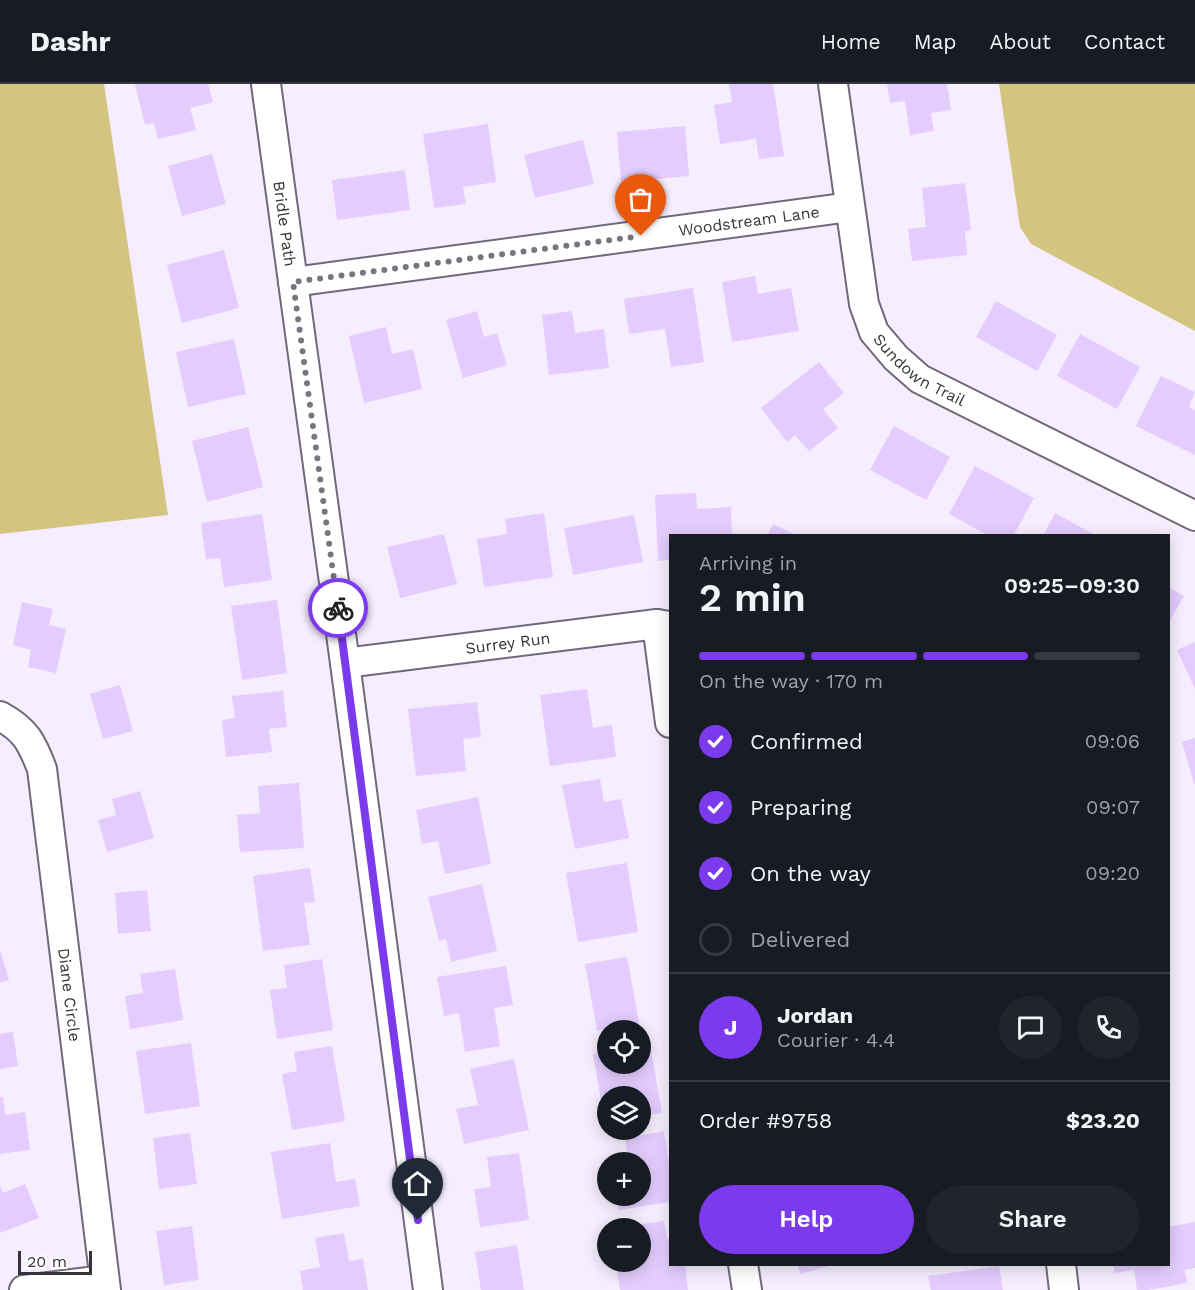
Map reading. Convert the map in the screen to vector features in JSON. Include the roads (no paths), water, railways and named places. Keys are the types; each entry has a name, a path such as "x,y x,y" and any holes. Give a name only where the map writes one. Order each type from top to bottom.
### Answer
{"street":[{"name":"Bridle Path","path":"266,84 428,1290"},
{"name":"Sundown Trail","path":"834,84 864,304 874,332 896,358 920,379 1195,516"},
{"name":"Woodstream Lane","path":"293,282 850,207"},
{"name":"Surrey Run","path":"345,663 664,625"},
{"path":"664,625 669,707"},
{"name":"Diane Circle","path":"0,716 16,724 34,747 42,769 105,1285"},
{"path":"743,1266 747,1290"},
{"path":"1061,1266 1065,1290"},
{"path":"24,1290 105,1285"}]}
